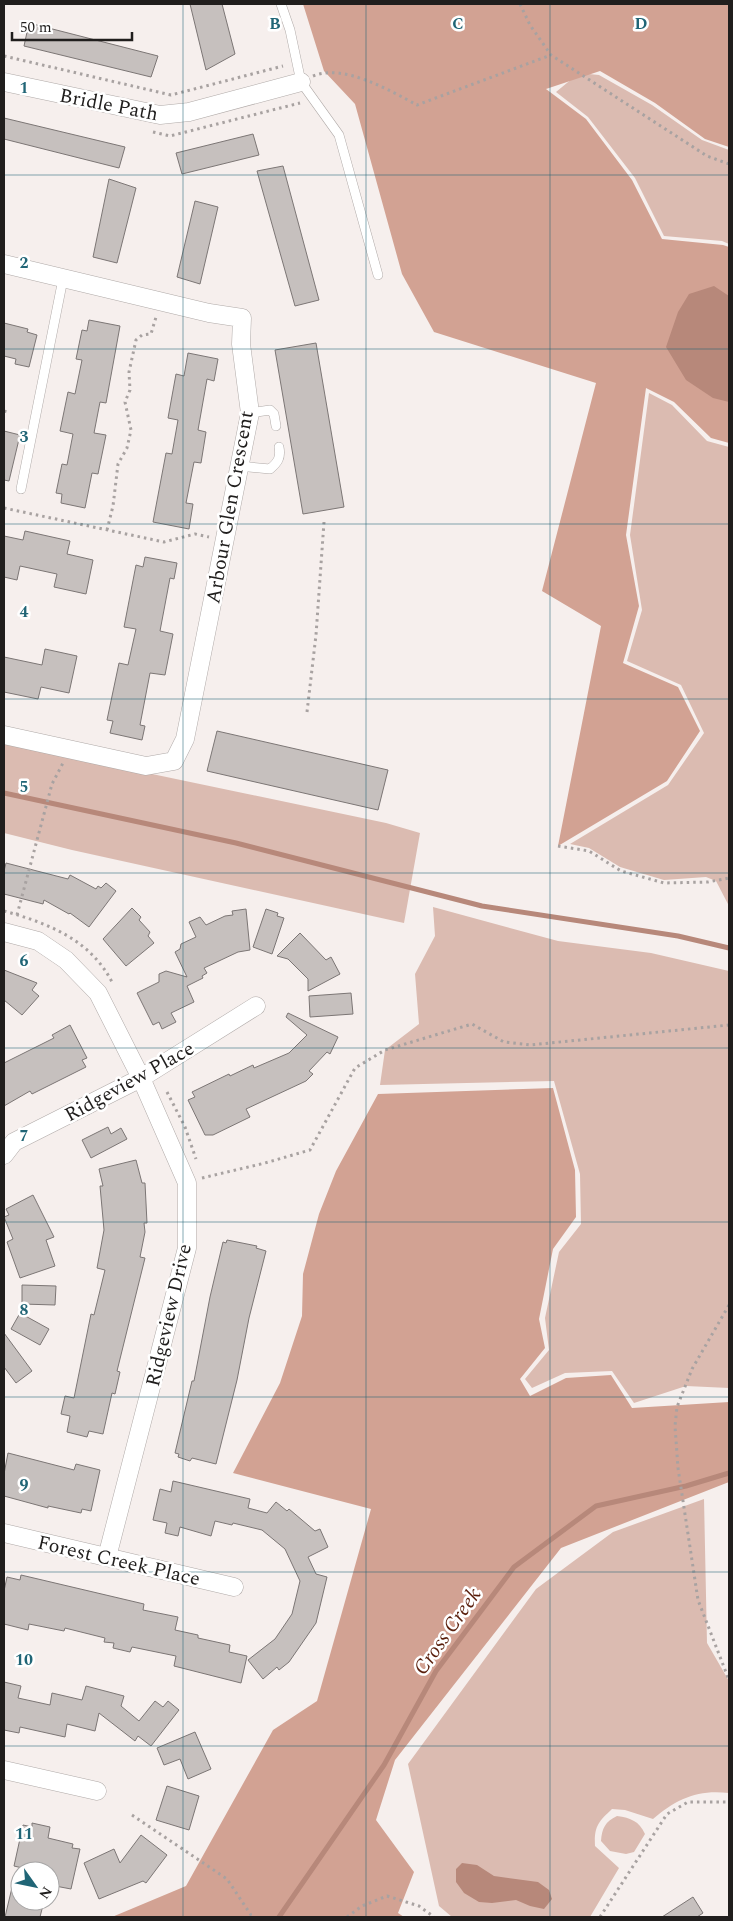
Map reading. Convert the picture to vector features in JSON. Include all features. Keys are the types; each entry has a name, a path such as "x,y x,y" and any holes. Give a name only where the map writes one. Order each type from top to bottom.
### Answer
{"street":[{"name":"Bridle Path","path":"4,82 170,116 301,82"},
{"name":"Arbour Glen Crescent","path":"4,264 160,302 242,318 241,344 250,413 185,738 174,761 146,766 4,735"},
{"name":"Ridgeview Drive","path":"4,932 38,940 66,960 98,993 141,1078 187,1183 187,1248 107,1557"},
{"name":"Ridgeview Place","path":"4,1155 14,1142 141,1078 256,1006"},
{"name":"Forest Creek Place","path":"4,1533 234,1587"},
{"path":"4,1770 97,1791"}],"lane":[{"path":"281,4 290,30 301,82 339,135 378,275"},
{"path":"21,489 63,278"},
{"path":"250,413 270,410 274,414 276,426"},
{"path":"239,466 270,469 278,462 279,447"}],"path":[{"path":"520,4 530,25 551,55 707,156 729,164"},
{"path":"301,82 324,72 369,80 417,105 551,55"},
{"path":"4,56 171,95 283,66"},
{"path":"107,530 118,464 128,448 131,430 125,402 130,390 129,372 136,340 142,335 151,334 160,302"},
{"path":"4,508 164,542 195,534 224,541"},
{"path":"308,712 316,635 324,522"},
{"path":"17,915 52,784 70,750"},
{"path":"558,846 589,851 621,872 664,883 708,882 729,878"},
{"path":"197,1179 310,1150 355,1068 385,1050 472,1024 504,1042 530,1045 729,1025"},
{"path":"167,1091 185,1127 197,1161"},
{"path":"729,1305 692,1369 677,1406 675,1426 678,1468 698,1600 729,1680"},
{"path":"600,1917 667,1814 688,1802 729,1802"},
{"path":"132,1814 227,1879 253,1916"},
{"path":"347,1917 362,1906 387,1896 419,1906 434,1917"}],"shaded area":[{"path":"303,4 729,4 729,147 705,139 655,103 600,71 546,89 586,119 632,180 662,239 729,247 729,443 711,438 674,402 646,388 626,535 639,606 623,663 678,687 700,731 667,781 558,846 601,626 542,591 596,383 434,332 402,274 355,104 324,71"},
{"path":"579,73 599,75 652,105 702,140 729,150 729,244 722,241 664,236 635,178 588,117 556,92"},
{"path":"714,286 729,296 729,402 713,398 686,380 666,347 678,312 689,294"},
{"path":"649,393 672,405 707,441 729,447 729,906 716,881 706,877 664,880 620,867 589,848 570,844 668,785 704,733 681,685 627,661 642,610 630,535"},
{"path":"4,743 386,823 420,833 404,923 72,850 4,833"},
{"path":"433,907 558,941 651,953 729,971 729,1388 686,1386 634,1403 612,1371 565,1373 532,1388 525,1379 549,1350 545,1318 559,1252 581,1224 580,1174 554,1081 380,1085 385,1050 419,1024 415,974 435,936"},
{"path":"553,1088 575,1170 576,1217 553,1249 539,1319 545,1348 520,1379 530,1396 566,1378 611,1375 632,1408 729,1402 729,1482 561,1548 395,1760 376,1820 414,1872 398,1913 404,1917 112,1917 186,1886 273,1730 317,1701 371,1509 233,1473 280,1383 302,1316 303,1274 319,1214 336,1171 378,1094"},
{"path":"704,1499 707,1643 729,1681 729,1793 707,1793 688,1797 670,1806 653,1819 625,1810 612,1809 596,1829 595,1846 619,1868 590,1917 452,1917 439,1906 408,1764 536,1589 613,1532"},
{"path":"617,1816 634,1821 645,1834 634,1852 626,1854 610,1851 601,1841 605,1826"},
{"path":"462,1863 477,1865 494,1876 538,1882 549,1890 552,1899 544,1909 516,1900 492,1903 479,1902 464,1893 456,1882 456,1869"}],"building":[{"path":"190,4 222,4 235,54 206,70"},
{"path":"29,23 158,56 151,77 24,46"},
{"path":"4,118 125,147 119,168 4,139"},
{"path":"253,134 259,155 182,174 176,153"},
{"path":"283,166 319,300 295,306 257,171"},
{"path":"109,179 136,188 117,263 93,257"},
{"path":"195,201 218,207 200,284 177,277"},
{"path":"89,320 120,326 106,403 100,402 94,433 106,435 98,474 92,473 85,508 61,503 62,494 56,493 62,464 67,465 73,434 60,431 68,392 75,394 82,360 76,359 82,330 87,331"},
{"path":"4,323 28,329 27,332 37,335 29,367 15,364 16,359 4,356"},
{"path":"316,343 344,507 303,514 275,350"},
{"path":"188,353 218,359 214,381 207,379 198,430 206,432 201,463 194,462 186,503 193,504 189,529 153,522 166,453 172,454 178,420 168,418 176,374 184,376"},
{"path":"4,431 20,435 9,481 4,480"},
{"path":"25,531 70,541 67,554 93,560 86,594 54,587 57,574 20,566 17,580 4,577 4,536 23,540"},
{"path":"145,557 177,563 174,579 170,578 160,631 173,634 165,675 150,673 140,725 145,726 142,740 110,733 113,721 107,720 119,663 128,665 136,629 124,627 136,565 143,567"},
{"path":"45,649 77,656 69,693 41,687 38,699 4,692 4,657 42,665"},
{"path":"217,731 388,770 378,810 207,771"},
{"path":"6,863 68,879 70,875 96,889 98,886 101,888 106,883 116,891 89,927 70,913 44,900 43,904 4,894"},
{"path":"132,908 141,917 139,920 150,932 148,936 154,943 126,966 103,939"},
{"path":"246,909 250,950 238,952 204,968 207,973 202,976 203,978 187,986 194,1002 171,1013 176,1022 162,1029 159,1022 153,1025 137,993 159,982 159,974 166,971 187,977 175,952 180,949 181,944 196,937 189,922 200,917 206,925 225,916 233,915 232,911"},
{"path":"266,909 278,913 277,916 284,918 272,954 253,947"},
{"path":"300,933 326,960 331,957 340,974 308,991 308,979 288,959 277,956"},
{"path":"4,970 37,983 32,990 39,996 22,1015 4,1000"},
{"path":"351,993 353,1014 310,1017 309,996"},
{"path":"288,1013 338,1037 330,1054 327,1052 309,1071 313,1074 306,1081 246,1109 250,1117 213,1135 205,1135 188,1100 195,1097 192,1092 229,1074 230,1076 253,1065 254,1068 289,1053 307,1035 286,1017"},
{"path":"70,1025 87,1058 82,1060 86,1067 32,1094 30,1091 4,1106 4,1063 54,1038 52,1035"},
{"path":"108,1127 111,1134 121,1128 127,1139 91,1158 82,1140"},
{"path":"136,1160 142,1183 145,1183 147,1223 144,1223 145,1232 140,1257 145,1258 117,1371 120,1372 115,1394 112,1393 103,1434 89,1431 87,1437 67,1432 70,1416 61,1414 65,1396 74,1398 91,1314 94,1315 105,1270 97,1268 104,1230 100,1186 103,1186 99,1169"},
{"path":"33,1195 54,1237 46,1240 55,1266 20,1278 7,1242 13,1239 4,1217 9,1215 6,1209"},
{"path":"227,1240 257,1246 256,1248 266,1251 216,1464 192,1458 190,1461 178,1457 179,1454 175,1453 192,1381 194,1381 223,1242 226,1243"},
{"path":"22,1285 56,1286 55,1305 22,1304"},
{"path":"20,1313 49,1329 40,1345 11,1329"},
{"path":"4,1333 32,1371 16,1383 4,1367"},
{"path":"8,1453 74,1470 76,1464 100,1470 91,1511 82,1509 81,1513 48,1506 48,1508 4,1496 4,1474"},
{"path":"173,1481 250,1499 248,1508 267,1513 276,1502 287,1511 289,1509 315,1531 320,1529 328,1547 308,1557 316,1574 327,1577 316,1623 289,1662 279,1670 277,1667 263,1679 248,1660 275,1639 292,1614 300,1581 285,1549 262,1530 215,1521 211,1536 180,1527 178,1536 165,1533 167,1523 153,1520 160,1489 171,1492"},
{"path":"21,1575 144,1604 143,1610 178,1617 175,1630 198,1635 198,1638 230,1645 229,1652 247,1656 241,1683 174,1666 176,1656 132,1647 130,1652 113,1648 114,1643 104,1642 105,1638 65,1628 64,1631 29,1624 28,1630 4,1624 4,1591 7,1577 20,1580"},
{"path":"4,1682 21,1686 18,1698 50,1705 52,1693 82,1700 86,1686 124,1696 121,1706 139,1721 155,1701 163,1707 168,1701 179,1710 151,1746 138,1736 135,1741 99,1713 95,1731 67,1724 65,1737 20,1727 19,1733 4,1730"},
{"path":"195,1732 211,1769 188,1779 180,1759 164,1765 157,1748"},
{"path":"167,1786 199,1796 189,1830 156,1820"},
{"path":"32,1823 50,1827 48,1838 73,1844 72,1848 80,1849 71,1889 60,1887 60,1861 15,1861 23,1825 32,1827"},
{"path":"141,1835 167,1855 146,1883 143,1881 99,1899 84,1863 114,1849 120,1863"},
{"path":"10,1896 10,1911 42,1911 40,1917 5,1917"},
{"path":"693,1897 703,1913 697,1917 662,1917"}],"waterway":[{"path":"4,793 236,843 482,906 678,936 729,948"},
{"name":"Cross Creek","path":"279,1917 384,1765 436,1671 514,1567 596,1506 686,1486 729,1473"}]}
